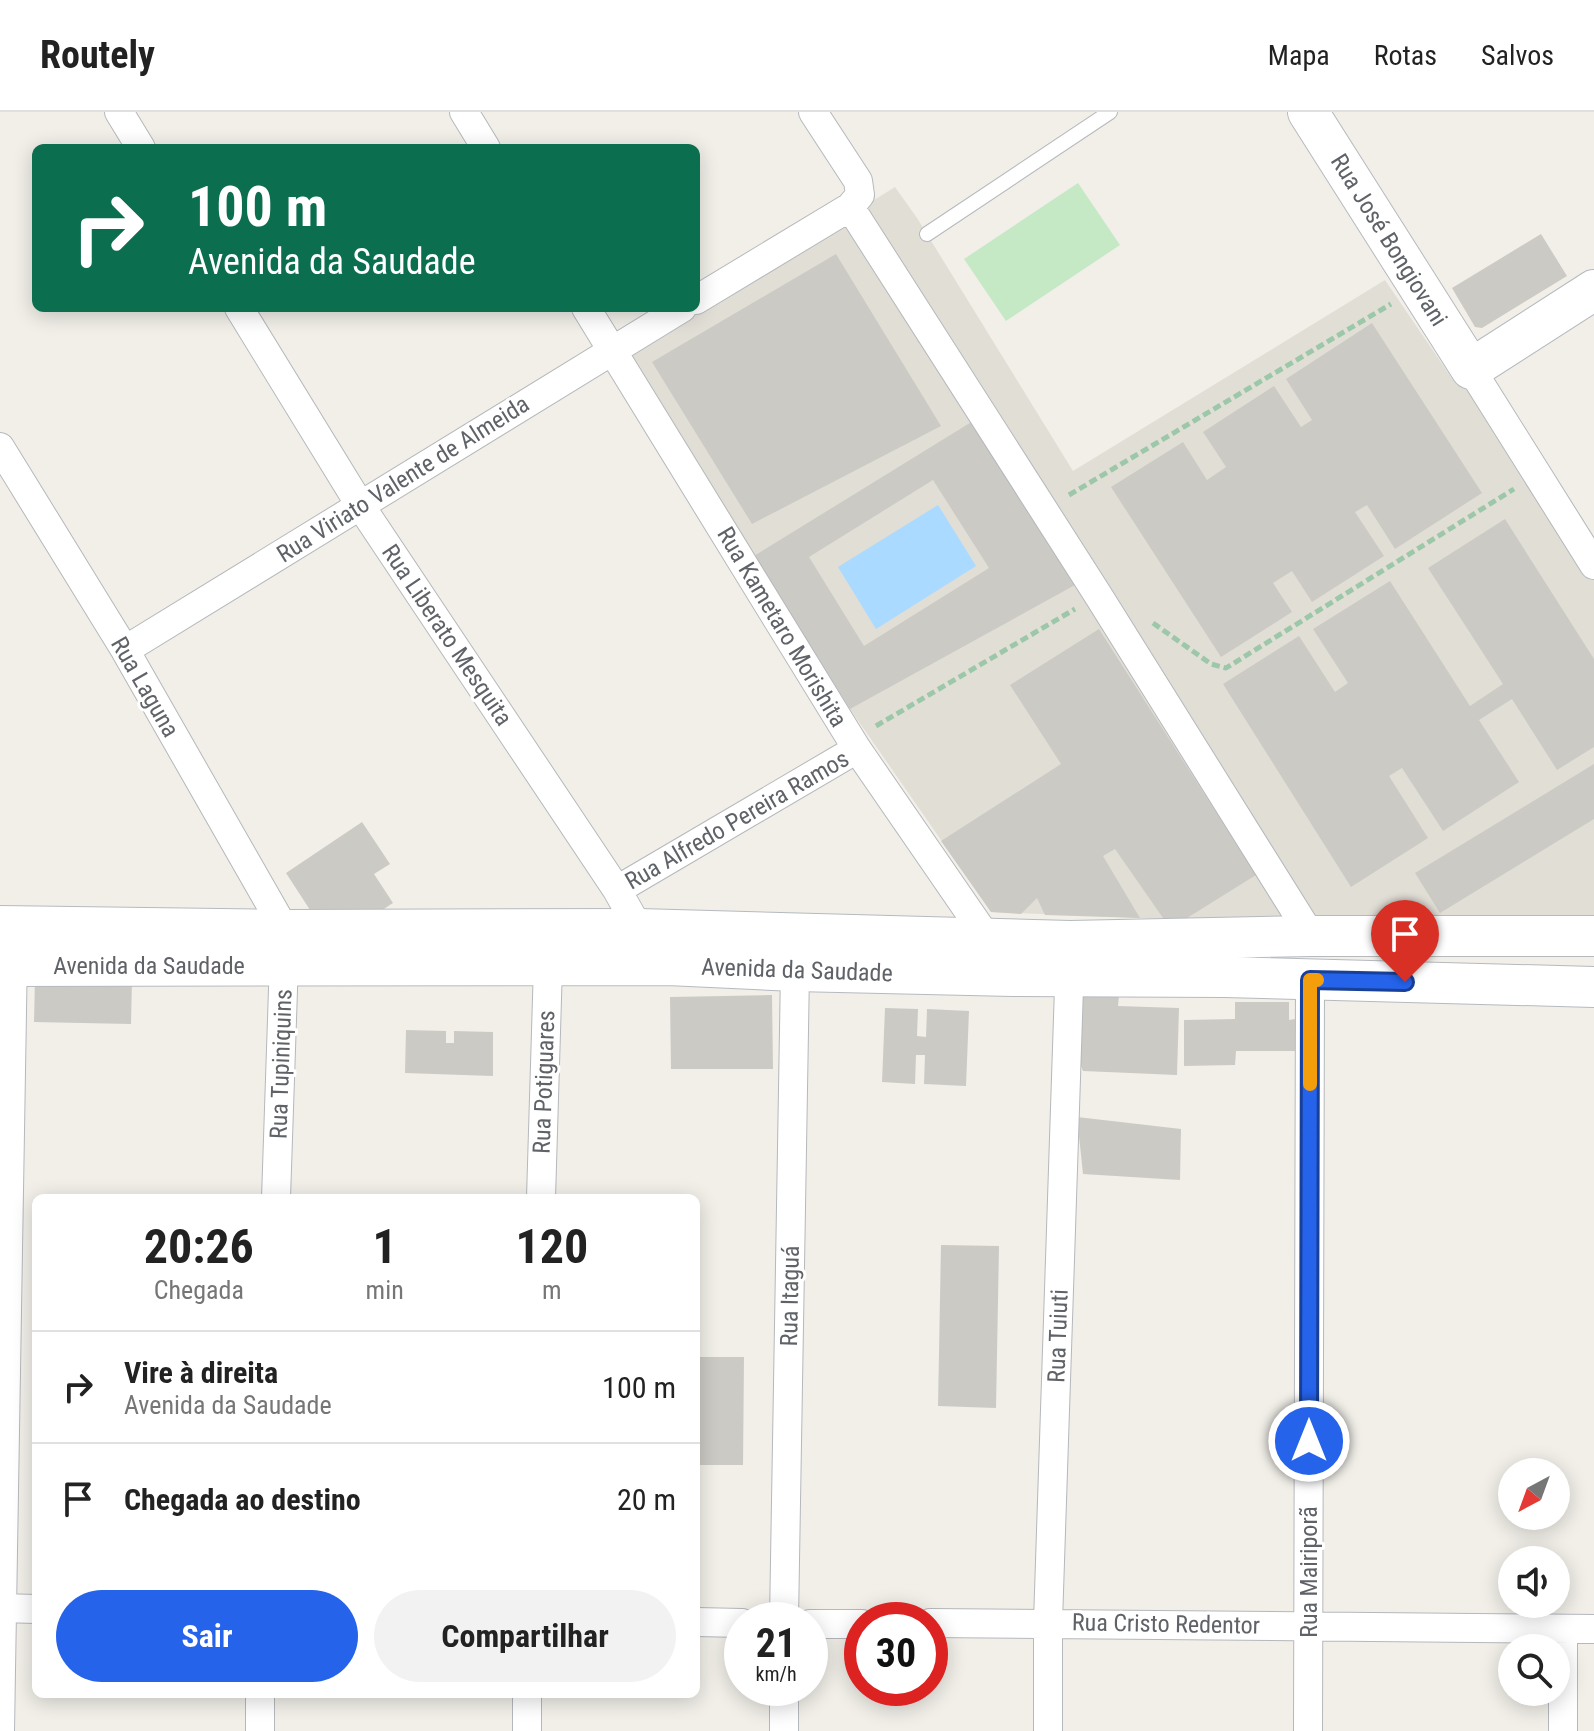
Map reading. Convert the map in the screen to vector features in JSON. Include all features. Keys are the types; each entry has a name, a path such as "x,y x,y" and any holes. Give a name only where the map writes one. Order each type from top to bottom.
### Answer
{"street":[{"path":"119,112 139,144"},
{"path":"464,112 484,144"},
{"path":"813,112 858,181 855,201 1043,509 1311,936"},
{"name":"Rua José Bongiovani","path":"1308,112 1471,369"},
{"path":"700,298 855,201"},
{"path":"1594,290 1471,369 1594,565"},
{"name":"Rua Liberato Mesquita","path":"241,312 360,505 617,890 642,948"},
{"name":"Rua Kametaro Morishita","path":"588,312 854,745 1013,976"},
{"name":"Rua Viriato Valente de Almeida","path":"125,650 675,312"},
{"name":"Rua Laguna","path":"0,447 125,650 285,948"},
{"name":"Rua Alfredo Pereira Ramos","path":"617,890 854,745"},
{"path":"0,1731 8,926"},
{"name":"Avenida da Saudade","path":"8,926 548,965 642,948 795,971 1013,976 1070,958 1311,936 1594,936"},
{"name":"Avenida da Saudade","path":"6,966 285,948 642,948 987,939 1070,958 1310,980 1594,987"},
{"name":"Rua Tupiniquins","path":"276,1194 285,948"},
{"name":"Rua Tuiuti","path":"1048,1731 1048,1622 1070,958"},
{"name":"Rua Potiguares","path":"541,1194 548,965"},
{"name":"Rua Itaguá","path":"784,1602 795,971"},
{"name":"Rua Mairiporã","path":"1308,1731 1310,980"},
{"path":"0,1608 32,1609"},
{"path":"700,1622 724,1623"},
{"name":"Rua Cristo Redentor","path":"948,1623 1594,1629"},
{"path":"1563,1629 1563,1731"},
{"path":"260,1698 260,1731"},
{"path":"527,1698 527,1731"},
{"path":"784,1706 784,1731"}],"lane":[{"path":"927,234 1110,112"}],"path":[{"path":"1043,509 1121,466 1419,287"},
{"path":"1148,620 1211,664 1226,668 1537,475"},
{"path":"854,745 1098,595"}],"shaded area":[{"path":"895,187 1073,471 1385,280 1453,380 1471,371 1594,565 1594,923 1140,918 991,912 850,709 625,355 694,312 700,312 700,308"}],"green space":[{"path":"1078,183 1120,245 1006,321 964,259"}],"water":[{"path":"938,505 976,566 876,629 838,567"}],"building":[{"path":"1541,234 1567,276 1482,328 1475,327 1452,288"},
{"path":"836,254 941,426 752,524 652,362"},
{"path":"1372,323 1482,493 1395,549 1367,505 1355,512 1384,556 1312,602 1292,571 1273,583 1292,612 1221,657 1111,487 1183,442 1207,480 1226,467 1203,432 1274,386 1301,427 1312,420 1286,379"},
{"path":"973,421 1075,585 850,709 754,556","holes":["933,480 989,568 864,646 809,557"]},
{"path":"1505,519 1594,659 1594,747 1557,770 1512,699 1479,720 1519,782 1443,831 1402,768 1389,776 1428,838 1351,887 1223,684 1299,636 1335,692 1348,683 1313,629 1390,581 1470,706 1503,684 1428,568"},
{"path":"1099,629 1256,875 1187,918 1163,918 1115,849 1103,856 1140,918 1045,915 1037,898 1021,914 991,912 941,841 1061,764 1010,685"},
{"path":"1594,764 1594,819 1440,913 1415,873"},
{"path":"362,822 390,864 374,874 393,903 376,914 312,913 286,873"},
{"path":"35,977 132,979 131,1024 34,1022"},
{"path":"1078,992 1119,995 1118,1006 1179,1008 1177,1075 1083,1071 1079,1061"},
{"path":"772,995 773,1069 671,1069 670,997"},
{"path":"1235,1002 1289,1002 1289,1020 1295,1019 1295,1051 1236,1051 1235,1065 1184,1066 1184,1020 1235,1019"},
{"path":"885,1008 918,1009 917,1036 926,1037 927,1009 969,1011 966,1086 924,1084 925,1055 916,1055 915,1084 882,1082"},
{"path":"406,1030 446,1031 446,1043 454,1043 454,1031 493,1032 493,1076 405,1073"},
{"path":"1077,1117 1181,1129 1180,1180 1083,1174"},
{"path":"941,1245 999,1246 996,1408 938,1406"},
{"path":"700,1357 744,1357 743,1465 700,1465"}],"slow traffic":[{"path":"1310,1084 1310,980 1317,980"}],"route":[{"path":"1309,1441 1310,980 1405,982"}]}
